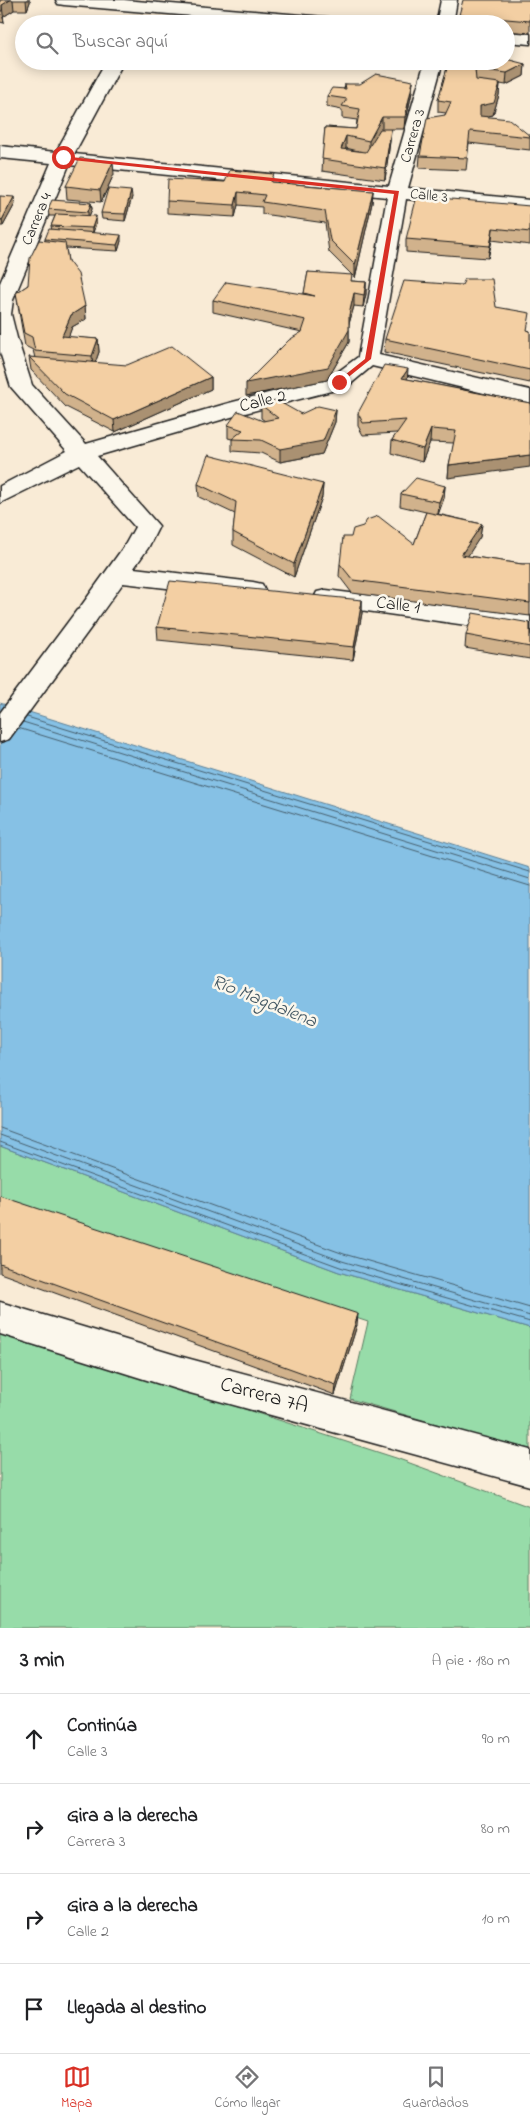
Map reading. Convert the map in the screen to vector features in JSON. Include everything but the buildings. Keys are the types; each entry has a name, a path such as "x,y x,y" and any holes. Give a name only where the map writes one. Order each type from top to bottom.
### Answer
{"street":[{"path":"64,0 146,3 261,15"},
{"path":"446,15 449,0"},
{"path":"140,15 146,3"},
{"path":"515,38 530,39"},
{"name":"Carrera 4","path":"110,70 63,157 2,300 1,314 6,338 22,387 147,526 136,548 117,574"},
{"name":"Carrera 3","path":"368,359 397,193 431,70"},
{"name":"Calle 3","path":"0,152 530,206"},
{"path":"368,359 530,397"},
{"name":"Calle 2","path":"0,496 82,453 237,408 339,382 368,359"},
{"path":"0,732 117,574 274,592"},
{"name":"Calle 1","path":"303,595 530,625"},
{"name":"Carrera 7A","path":"0,1318 179,1373 530,1468"}],"green space":[{"path":"0,1146 339,1272 530,1328 530,1451 350,1399 368,1322 0,1199"},
{"path":"0,1330 396,1458 530,1507 530,1628 0,1628"}],"water":[{"name":"Río Magdalena","path":"0,703 530,868 530,1328 339,1272 0,1146"}],"route":[{"path":"63,157 397,193 368,359 339,382"}]}
